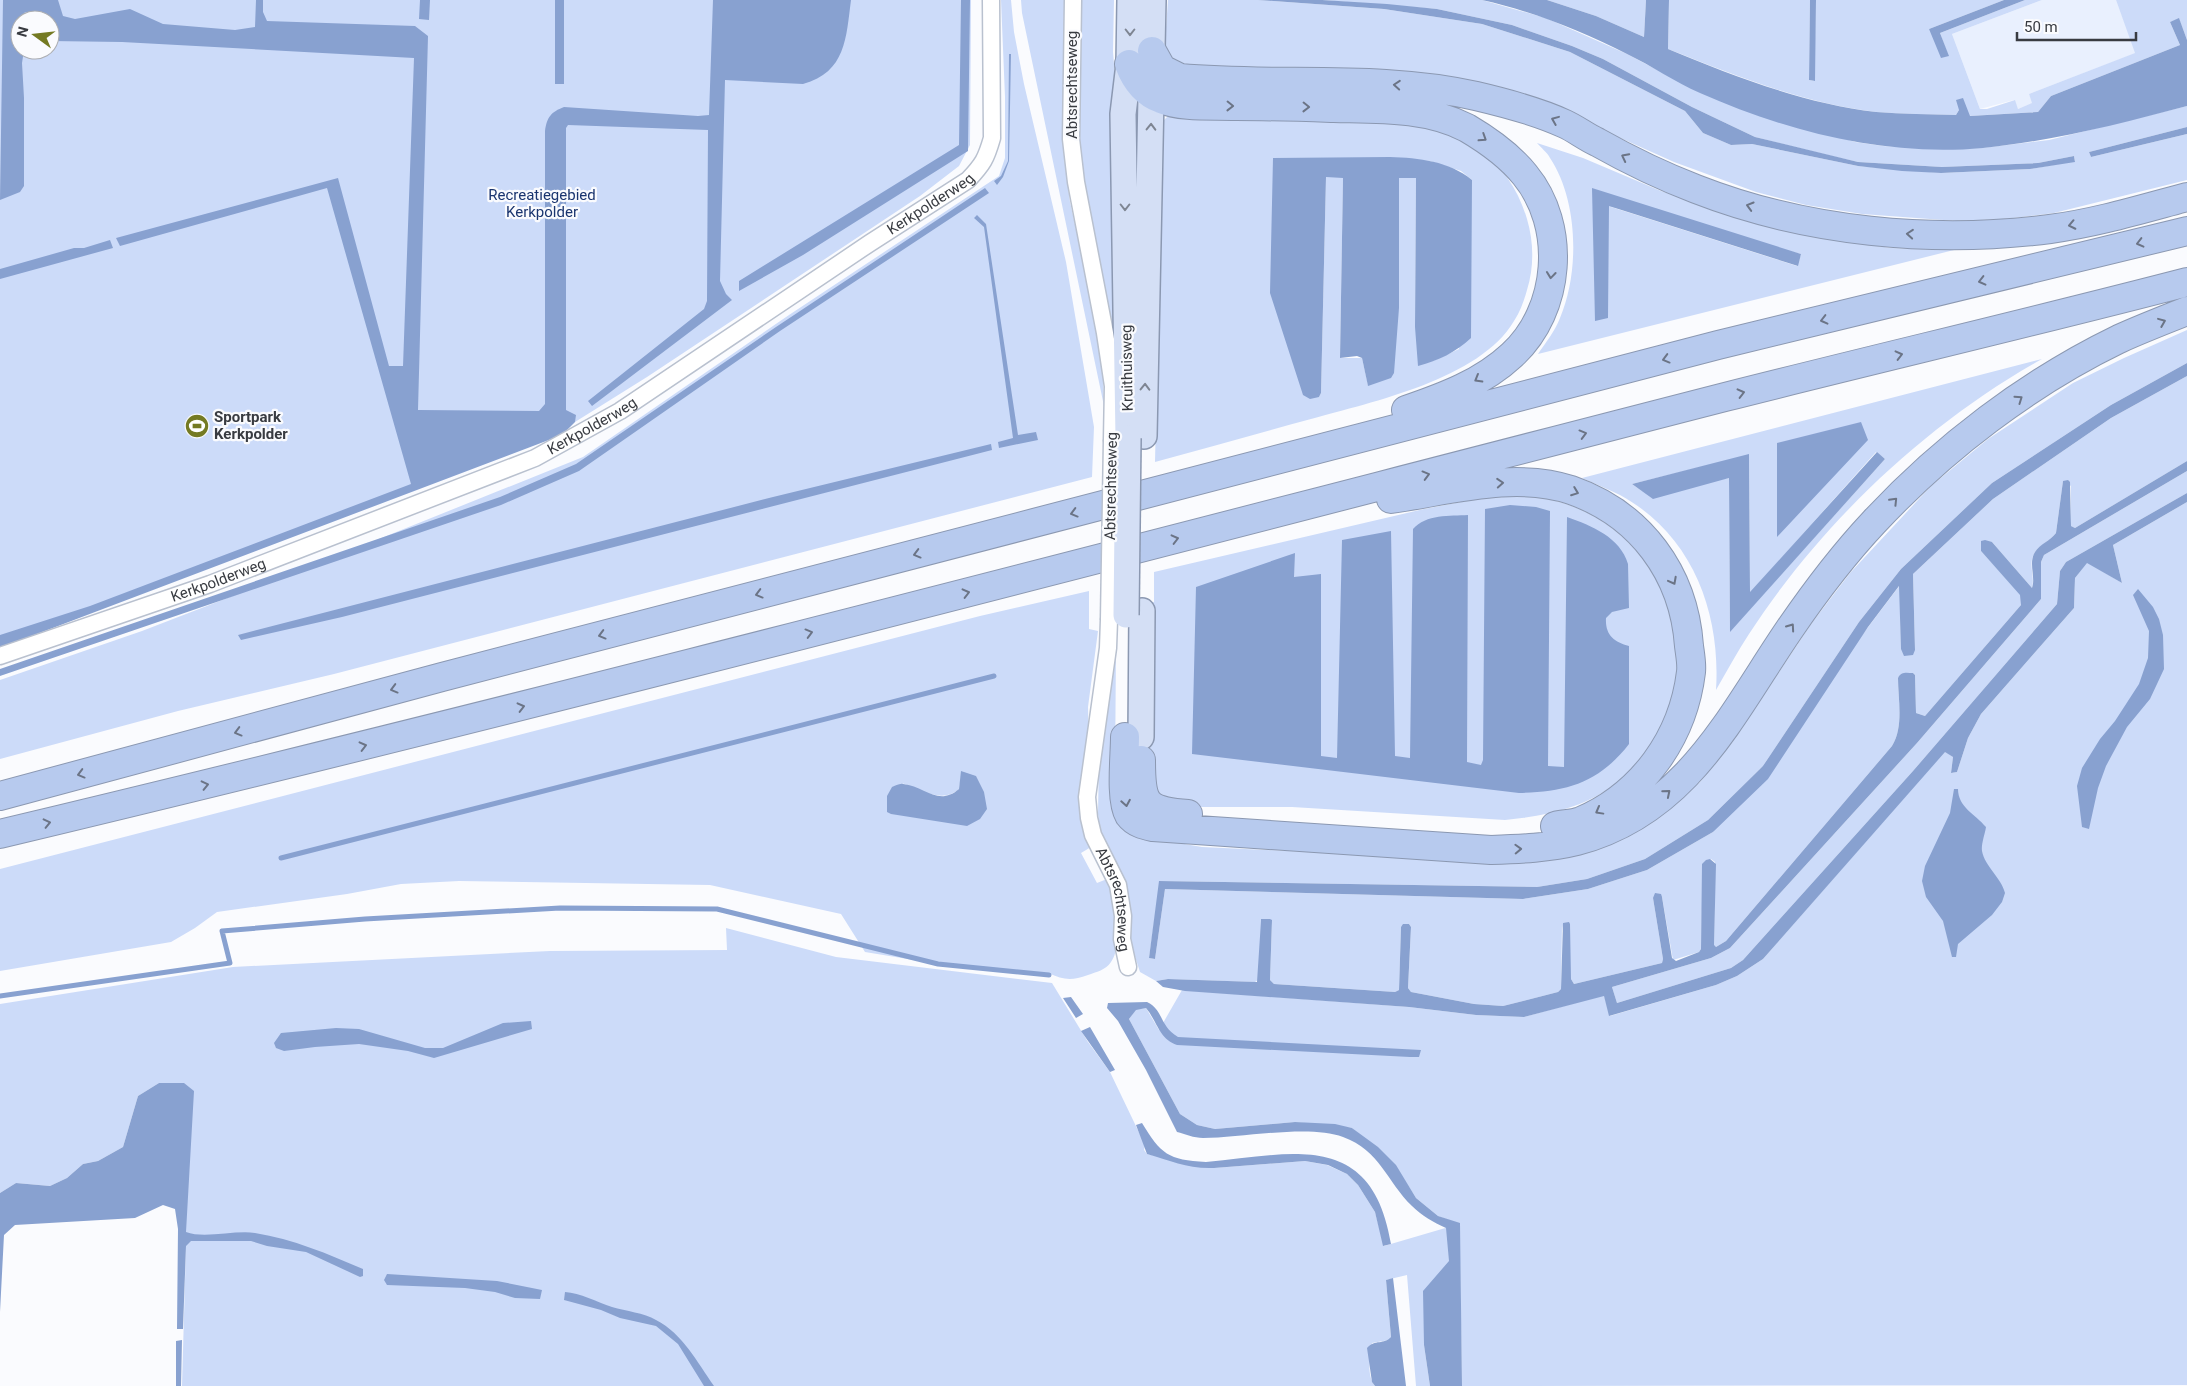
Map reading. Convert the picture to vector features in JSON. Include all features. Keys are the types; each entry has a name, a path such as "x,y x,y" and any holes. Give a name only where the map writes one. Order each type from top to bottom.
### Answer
{"highway":[{"path":"1189,483 1439,398 1483,377 1514,354 1528,336 1541,314 1550,288 1554,254 1548,222 1540,199 1526,176 1507,155 1483,137 1440,117 1377,109 1203,105 1170,102 1151,95 1134,75 1141,57 1180,78 1380,84 1474,95 1514,105 1568,125 1598,143 1698,190 1749,206 1802,219 1861,229 1921,235 2016,233 2070,225 2187,198"},
{"path":"0,796 442,676 1718,345 2187,231"},
{"path":"0,834 296,763 1712,401 2187,282"},
{"path":"1133,737 1125,804 1129,814 1135,821 1153,827 1491,850 1555,846 1579,840 1611,828 1642,813 1686,777 1707,754 1746,700 1788,631 1814,594 1872,524 1958,443 2046,380 2119,339 2187,311"},
{"path":"1133,737 1143,792 1150,805 1160,810 1488,833 1538,830 1580,821 1617,801 1640,780 1668,744 1683,708 1691,671 1688,631 1679,593 1665,565 1647,540 1621,516 1598,502 1570,490 1541,484 1510,482 1260,518"}],"main road":[{"name":"Kruithuisweg","path":"1130,0 1141,57"},
{"name":"Kruithuisweg","path":"1133,737 1126,615 1128,438 1123,114 1141,57 1153,0"},
{"name":"Kruithuisweg","path":"1128,438 1151,95"}],"street":[{"name":"Kerkpolderweg","path":"0,656 210,584 535,458 581,434 628,405 870,243 968,180 986,158 992,138 991,0"},
{"name":"Abtsrechtseweg","path":"1073,0 1071,139 1076,182 1105,333 1113,386 1128,438 1126,615 1108,648 1087,797 1093,835 1118,885 1123,916 1122,939 1128,967"}],"shaded area":[{"path":"3,0 58,0 63,16 75,19 130,9 163,24 235,30 255,27 256,0 263,0 263,12 267,21 415,26 428,36 418,410 539,411 545,404 545,131 550,116 564,107 698,116 709,115 713,0 851,0 845,40 841,52 836,62 828,71 817,79 803,84 725,80 720,281 726,294 732,300 592,406 588,401 704,309 707,301 708,130 568,125 566,128 566,410 576,415 575,422 562,435 0,648 0,635 90,606 411,484 327,188 120,246 116,238 338,178 389,366 403,366 414,58 122,42 60,41 60,10 10,10 10,60 22,60 24,186 20,192 0,200"},
{"path":"420,0 430,0 429,20 419,19"},
{"path":"555,0 564,0 564,84 555,84"},
{"path":"961,0 970,0 968,151 803,255 739,291 739,281 959,145"},
{"path":"1258,0 1322,0 1387,4 1437,9 1512,25 1603,59 1692,107 1755,137 1858,162 1942,167 2038,163 2074,156 2075,162 2030,169 1941,173 1858,166 1752,144 1731,145 1703,133 1685,111 1570,52 1482,24 1384,9"},
{"path":"1482,0 1547,0 1596,16 1644,37 1646,0 1669,0 1668,49 1718,69 1797,96 1823,103 1876,112 1956,115 1959,110 1956,100 1963,98 1970,116 2038,112 2051,96 2180,45 2170,22 2179,18 2187,40 2187,106 2086,131 2009,145 1947,150 1874,145 1803,130 1733,107 1691,89 1636,59 1574,30 1538,16"},
{"path":"1810,0 1816,0 1815,81 1809,80"},
{"path":"2004,0 2025,0 1940,33 1949,56 1941,58 1929,29"},
{"path":"2042,0 2116,0 2136,53 2029,94 2033,103 2018,109 2014,100 1980,109 1952,34"},
{"path":"1009,54 1011,54 1009,161 1003,177 997,185 994,181 1001,176 1008,161"},
{"path":"2187,127 2187,134 2091,157 2089,152"},
{"path":"1273,158 1412,158 1444,165 1472,180 1471,338 1459,348 1446,355 1418,366 1415,327 1416,178 1399,178 1399,308 1394,373 1391,378 1368,386 1362,358 1357,356 1340,358 1343,178 1326,177 1321,393 1319,397 1310,399 1303,395 1270,293"},
{"path":"985,188 989,193 780,331 579,471 501,505 0,676 0,669 500,497 576,464 776,327"},
{"path":"1592,188 1801,254 1798,266 1609,206 1608,318 1595,321"},
{"path":"977,215 986,224 1018,435 1036,432 1038,440 999,448 998,442 1013,438 984,227 974,218"},
{"path":"110,240 113,248 0,279 0,269"},
{"path":"2187,363 2187,376 2111,418 1993,499 1913,574 1915,650 1913,655 1904,656 1901,649 1899,586 1868,627 1768,779 1713,832 1647,870 1588,889 1523,899 1165,889 1155,959 1149,958 1159,881 1537,887 1587,879 1645,859 1708,820 1763,766 1859,622 1901,569 1992,483 2111,405"},
{"path":"1861,422 1868,440 1777,537 1777,443"},
{"path":"991,444 992,450 342,617 241,640 238,635 773,497"},
{"path":"1877,452 1885,459 1730,632 1729,478 1653,499 1632,484 1749,454 1750,592"},
{"path":"2187,461 2187,471 2044,555 2041,562 2041,599 1917,743 1730,948 1711,958 1612,987 1617,1003 1731,968 1743,960 1913,771 2057,604 2060,571 2066,562 2187,493 2187,502 2113,545 2122,583 2087,563 2075,578 2074,608 1981,714 1968,738 1957,772 1951,773 1953,757 1945,752 1763,959 1737,976 1716,985 1609,1016 1604,996 1524,1017 1476,1015 1409,1007 1185,991 1163,987 1156,981 1168,979 1257,982 1261,919 1270,919 1272,920 1270,980 1274,984 1395,992 1399,990 1401,927 1403,924 1409,924 1411,927 1408,988 1411,992 1474,1004 1503,1006 1558,992 1561,989 1563,923 1569,922 1570,924 1571,979 1574,984 1662,963 1663,959 1653,898 1655,893 1661,894 1662,897 1672,958 1676,961 1699,952 1701,949 1702,864 1710,859 1716,864 1714,945 1716,947 1726,941 1892,746 1896,738 1899,722 1899,676 1902,673 1913,673 1915,675 1916,713 1925,716 2021,605 2020,595 1981,551 1981,541 1992,542 2032,588 2033,556 2037,549 2056,533 2063,481 2068,480 2070,482 2071,526 2075,528"},
{"path":"1510,505 1536,507 1550,511 1548,766 1564,767 1567,517 1586,524 1612,540 1619,547 1628,564 1629,608 1612,612 1606,618 1606,624 1609,633 1615,640 1629,646 1629,744 1606,768 1580,783 1567,787 1519,793 1192,754 1196,587 1295,553 1294,577 1321,574 1321,756 1337,758 1342,540 1391,531 1395,756 1410,758 1413,529 1418,524 1431,518 1468,515 1467,762 1481,765 1483,760 1485,509"},
{"path":"2138,589 2153,607 2159,619 2163,635 2164,669 2150,699 2127,727 2106,766 2098,788 2089,829 2082,827 2077,786 2082,768 2139,684 2148,658 2149,631 2133,595"},
{"path":"961,771 976,776 984,792 987,809 980,819 967,826 887,812 887,796 892,787 903,784 931,794 944,796 959,789"},
{"path":"1954,789 1958,789 1964,806 1986,827 1982,851 1986,862 2005,893 2002,902 1992,915 1958,944 1956,957 1952,957 1943,921 1926,897 1922,881 1925,866 1950,813"},
{"path":"1071,997 1083,1014 1076,1018 1063,998"},
{"path":"1147,1002 1156,1009 1168,1028 1178,1037 1421,1050 1419,1057 1410,1057 1177,1045 1166,1039 1146,1008 1136,1010 1129,1019 1180,1114 1197,1125 1215,1129 1295,1122 1335,1124 1352,1128 1378,1147 1396,1165 1416,1198 1438,1216 1460,1223 1462,1386 1430,1386 1424,1345 1423,1291 1449,1261 1446,1228 1416,1210 1403,1197 1382,1167 1366,1150 1343,1137 1329,1133 1294,1132 1203,1138 1177,1132 1146,1070 1118,1021 1107,1008 1108,1003"},
{"path":"531,1021 532,1029 434,1058 408,1051 359,1044 284,1051 276,1048 274,1043 281,1033 336,1028 359,1029 425,1048 443,1048 503,1023"},
{"path":"1090,1027 1115,1070 1110,1072 1081,1031"},
{"path":"159,1083 184,1083 194,1091 186,1232 202,1235 247,1232 283,1239 363,1269 363,1276 360,1277 306,1252 267,1246 251,1241 191,1241 186,1246 183,1329 177,1329 178,1229 175,1209 163,1205 135,1218 15,1225 4,1235 0,1312 0,1193 16,1183 50,1186 67,1178 83,1164 98,1161 123,1147 138,1096"},
{"path":"1142,1123 1161,1148 1174,1157 1183,1159 1206,1162 1297,1154 1324,1157 1347,1165 1366,1182 1381,1207 1391,1244 1383,1246 1375,1212 1358,1185 1347,1174 1328,1165 1305,1161 1214,1168 1180,1164 1147,1154 1136,1125"},
{"path":"387,1274 497,1281 542,1290 540,1299 515,1298 495,1292 465,1288 387,1285 384,1280"},
{"path":"1393,1278 1406,1386 1375,1386 1372,1382 1367,1348 1391,1337 1386,1280"},
{"path":"565,1292 646,1316 666,1326 689,1349 714,1386 704,1386 678,1344 656,1326 620,1318 601,1310 564,1300"},
{"path":"182,1340 181,1386 176,1386 176,1341"}],"green space":[{"name":"Recreatiegebied Kerkpolder","path":"0,0 971,0 970,145 959,166 920,196 647,377 575,422 0,643"},
{"path":"1001,0 1011,0 1014,32 1024,84 1066,262 1094,427 1092,477 334,674 178,711 0,759 0,680 142,631 349,551 583,457 789,315 999,176 1005,158 1005,97"},
{"path":"1021,0 1065,0 1064,156 1070,202 1098,329 1103,366 1104,406 1022,13"},
{"path":"1080,0 1114,0 1113,52 1120,136 1114,331 1085,193 1079,146"},
{"path":"1168,0 1258,0 1384,9 1482,24 1570,52 1685,111 1703,133 1731,145 1752,144 1858,166 1941,173 2030,169 2075,161 2074,156 2038,163 1942,167 1858,162 1755,137 1692,107 1603,59 1512,25 1437,9 1322,0 1482,0 1546,18 1627,54 1699,92 1855,142 1883,146 1935,149 1982,148 2049,140 2187,106 2187,127 2089,152 2091,157 2187,134 2187,180 2054,213 2005,219 1957,221 1862,214 1806,205 1756,192 1674,162 1578,119 1185,72 1164,55"},
{"path":"1547,0 1646,0 1644,37 1596,16"},
{"path":"1669,0 1810,0 1809,80 1814,81 1816,0 2004,0 1929,29 1948,55 1940,33 2025,0 2042,0 1952,34 1980,109 1987,109 2015,100 2018,109 2032,103 2029,94 2135,53 2116,0 2187,0 2187,40 2179,19 2170,22 2180,45 2051,96 2038,112 1969,116 1959,110 1956,115 1876,112 1849,108 1796,95 1744,78 1668,49"},
{"path":"1169,115 1408,123 1449,135 1467,143 1483,153 1509,180 1519,198 1527,219 1532,246 1532,264 1526,294 1516,318 1498,341 1477,358 1451,373 1423,385 1364,405 1155,462 1163,121","holes":["1274,158 1430,161 1461,171 1472,180 1459,349 1433,361 1415,327 1416,178 1399,178 1399,308 1368,385 1362,358 1340,358 1343,177 1326,177 1321,393 1319,397"]},
{"path":"1537,143 1583,158 1661,191 1748,220 1845,241 1891,248 1954,250 1538,354 1553,332 1566,299 1571,279 1573,236 1571,215 1559,175 1550,158","holes":["1608,206 1801,254 1797,266"]},
{"path":"2187,330 2187,363 2111,405 1992,483 1901,569 1859,622 1763,766 1900,585 1901,649 1915,650 1913,574 1993,499 2111,418 2187,376 2187,461 2075,528 2071,526 2071,486 2063,481 2056,533 2037,549 2033,556 2032,588 1992,542 1981,551 2021,595 2021,605 1925,716 1916,713 1915,675 1913,673 1900,675 1898,678 1899,722 1896,738 1892,746 1726,941 1716,947 1714,946 1715,862 1711,859 1703,864 1701,949 1699,952 1673,960 1662,897 1653,898 1663,959 1662,963 1574,984 1571,979 1562,925 1561,989 1558,992 1503,1006 1474,1004 1411,992 1408,988 1411,927 1409,924 1401,927 1399,990 1395,992 1274,984 1270,980 1272,921 1258,980 1255,982 1168,979 1156,981 1140,972 1129,938 1128,896 1101,836 1098,814 1099,757 1116,646 1115,778 1123,828 1132,835 1202,847 1469,859 1676,802 1700,782 1735,738 1811,624 1850,573 1931,486 1988,439 2073,383","holes":["1763,766 1713,832 1647,870 1588,889 1523,899 1165,889 1155,959 1149,958 1160,881 1537,887 1587,879 1645,859 1708,820"]},
{"path":"2042,359 1958,413 1879,479 1843,515 1809,553 1778,593 1745,641 1716,690 1713,632 1707,604 1697,578 1683,553 1666,531 1645,511 1620,495 1582,478","holes":["1876,452 1885,459 1730,631 1729,478 1642,491 1632,484 1749,455 1750,593"]},
{"path":"2187,471 2187,493 2066,562 2060,571 2057,604 1913,771 1743,960 1731,968 1617,1003 1612,987 1711,958 1730,948 1917,743 2041,599 2041,562 2044,555"},
{"path":"1525,496 1569,505 1607,524 1638,552 1660,586 1674,625 1677,666 1669,708 1648,748 1618,782 1579,804 1550,813 1505,820 1292,807 1180,806 1158,792 1145,760 1149,603 1154,602 1154,572 1424,509 1482,498"},
{"path":"2187,502 2187,1385 1462,1386 1460,1261 1424,1345 1430,1386 1416,1386 1407,1275 1386,1280 1391,1337 1389,1340 1372,1343 1370,1376 1375,1386 182,1386 186,1245 184,1083 159,1083 138,1096 123,1147 98,1161 83,1164 67,1178 50,1186 16,1183 0,1193 0,1004 233,967 550,951 727,950 726,928 836,957 1052,983 1088,1042 1110,1072 1145,1145 1144,1150 1147,1154 1214,1168 1305,1161 1327,1165 1347,1174 1358,1185 1375,1212 1384,1246 1459,1224 1438,1216 1416,1198 1395,1165 1352,1128 1295,1122 1215,1129 1197,1125 1180,1114 1129,1019 1136,1009 1146,1008 1159,1030 1182,990 1409,1007 1476,1015 1524,1017 1604,995 1610,1016 1716,985 1737,976 1763,959 1945,751 1953,757 1951,773 1957,772 1968,738 1981,714 2074,608 2075,578 2087,562 2122,583 2113,545"},
{"path":"1089,591 1089,629 1098,631 1088,707 1091,847 1081,853 1097,883 1107,879 1113,897 1118,933 1115,954 1111,962 1097,972 1068,979 1048,973 932,963 865,952 841,914 710,885 459,881 401,884 347,894 217,912 171,942 0,971 0,869 980,616","holes":["962,771 967,826 902,783 924,792 939,796 946,795 959,789"]}],"waterway":[{"path":"281,858 994,676"},
{"path":"0,996 230,963 222,931 365,919 560,908 717,909 938,964 1049,975"}],"place":[{"name":"Sportpark Kerkpolder","path":"197,426"}]}
